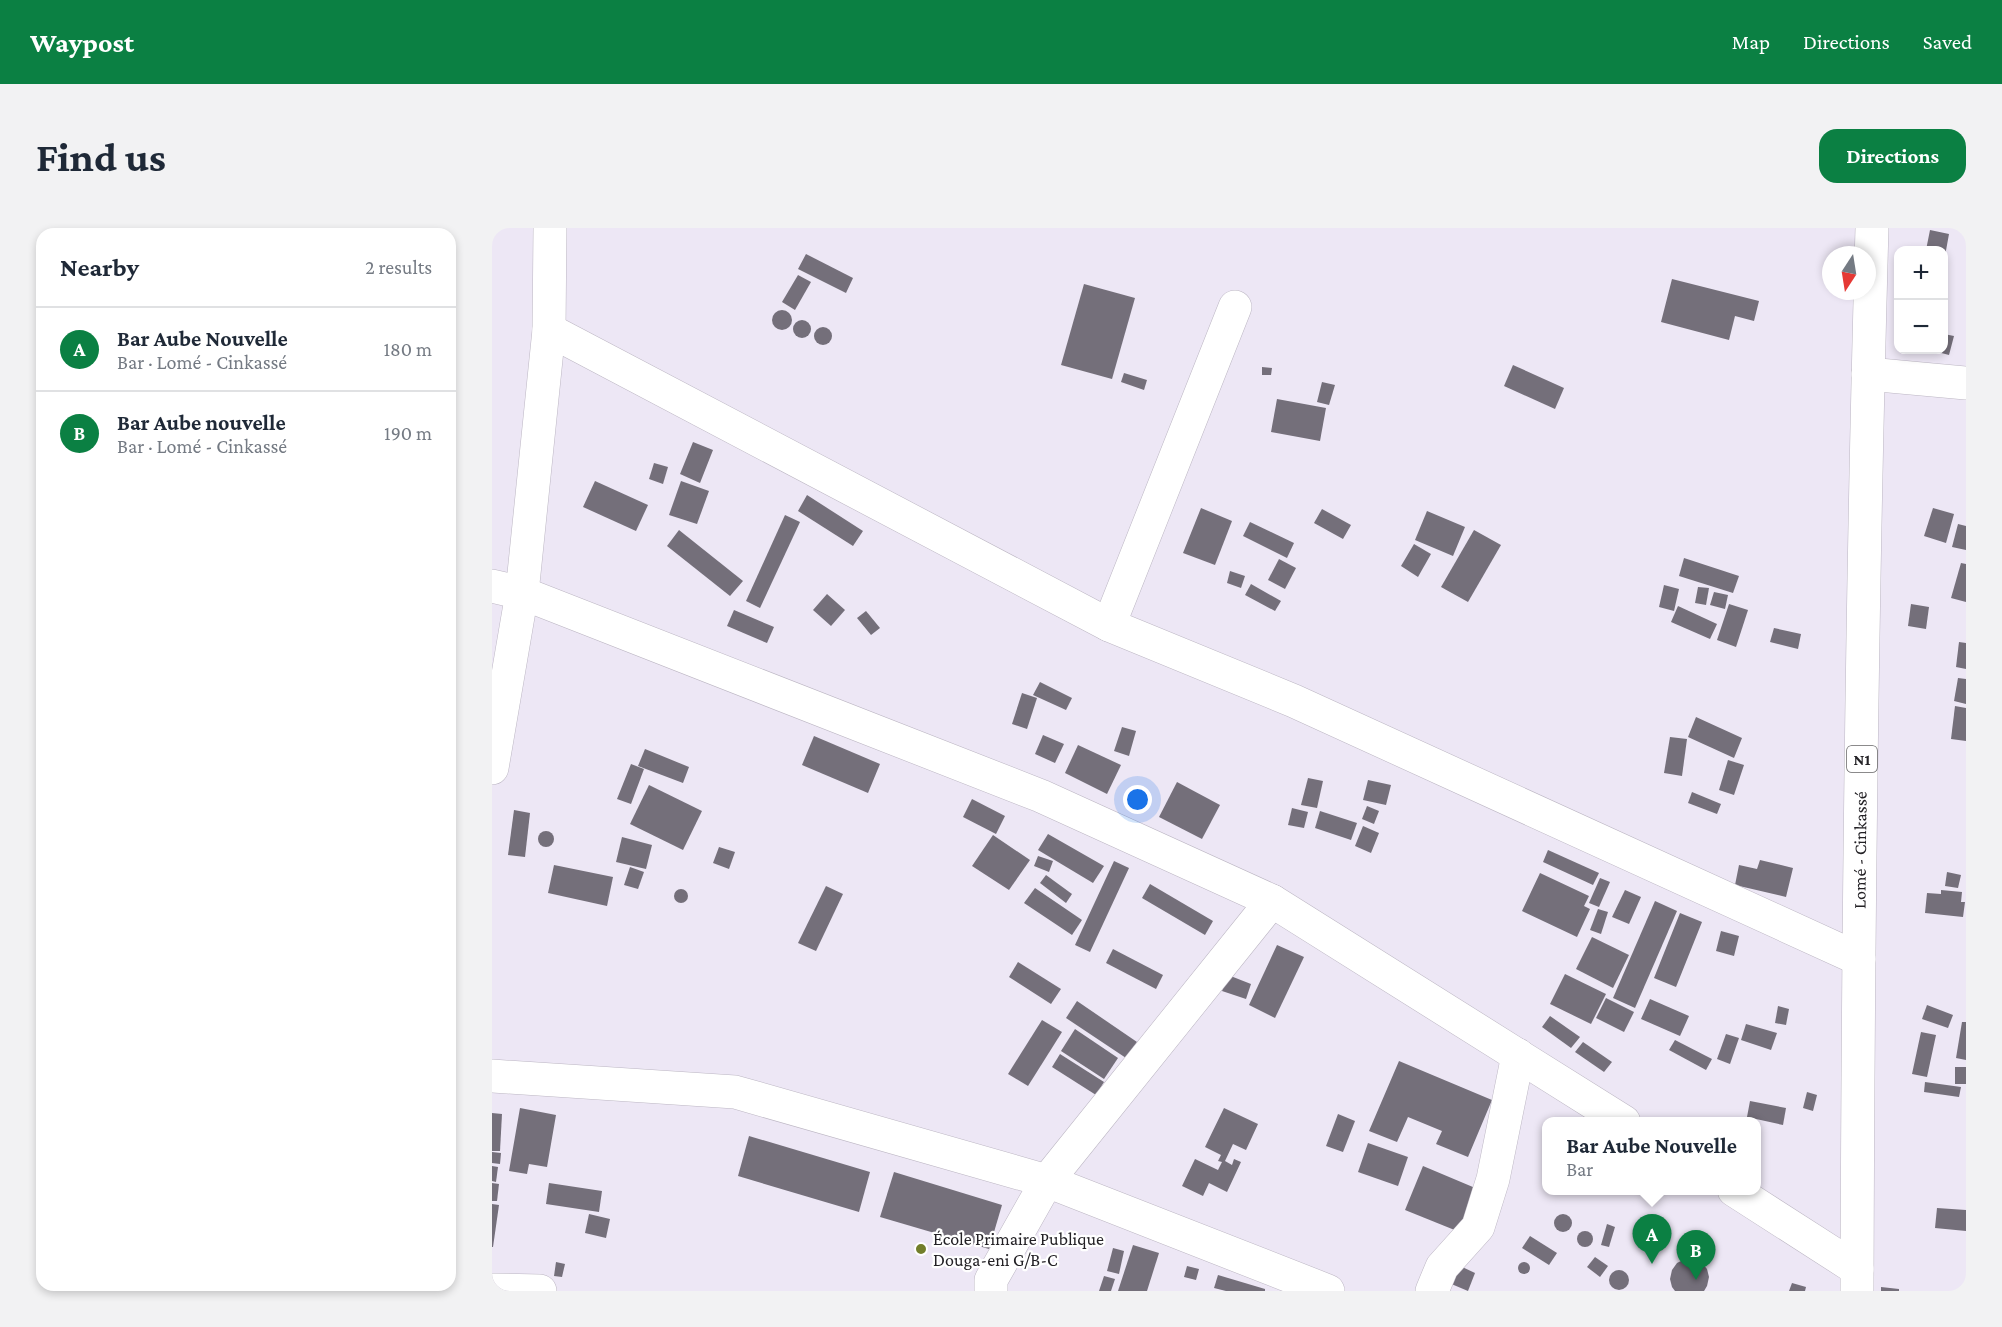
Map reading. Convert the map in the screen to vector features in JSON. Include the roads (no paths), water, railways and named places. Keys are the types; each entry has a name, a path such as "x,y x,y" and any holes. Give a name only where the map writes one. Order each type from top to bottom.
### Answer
{"main road":[{"path":"492,768 507,590 549,330 550,228"},
{"name":"Lomé - Cinkassé","path":"1857,1280 1859,959 1872,228"},
{"path":"1109,625 1234,307"},
{"path":"549,330 1109,625 1294,701 1859,959"},
{"path":"1868,375 1966,383"},
{"path":"507,590 1041,796 1272,901 1616,1117"},
{"path":"991,1291 991,1280 1047,1181 1272,901"},
{"path":"1431,1291 1442,1267 1478,1227 1493,1179 1518,1055"},
{"path":"492,1076 735,1092 1047,1181 1328,1291"},
{"path":"1740,1195 1857,1280"},
{"path":"492,1290 540,1291"}],"place":[{"name":"École Primaire Publique Douga-eni G/B-C","path":"921,1249"},
{"name":"Bar Aube Nouvelle","path":"1652,1264"},
{"name":"Bar Aube nouvelle","path":"1696,1280"}]}
